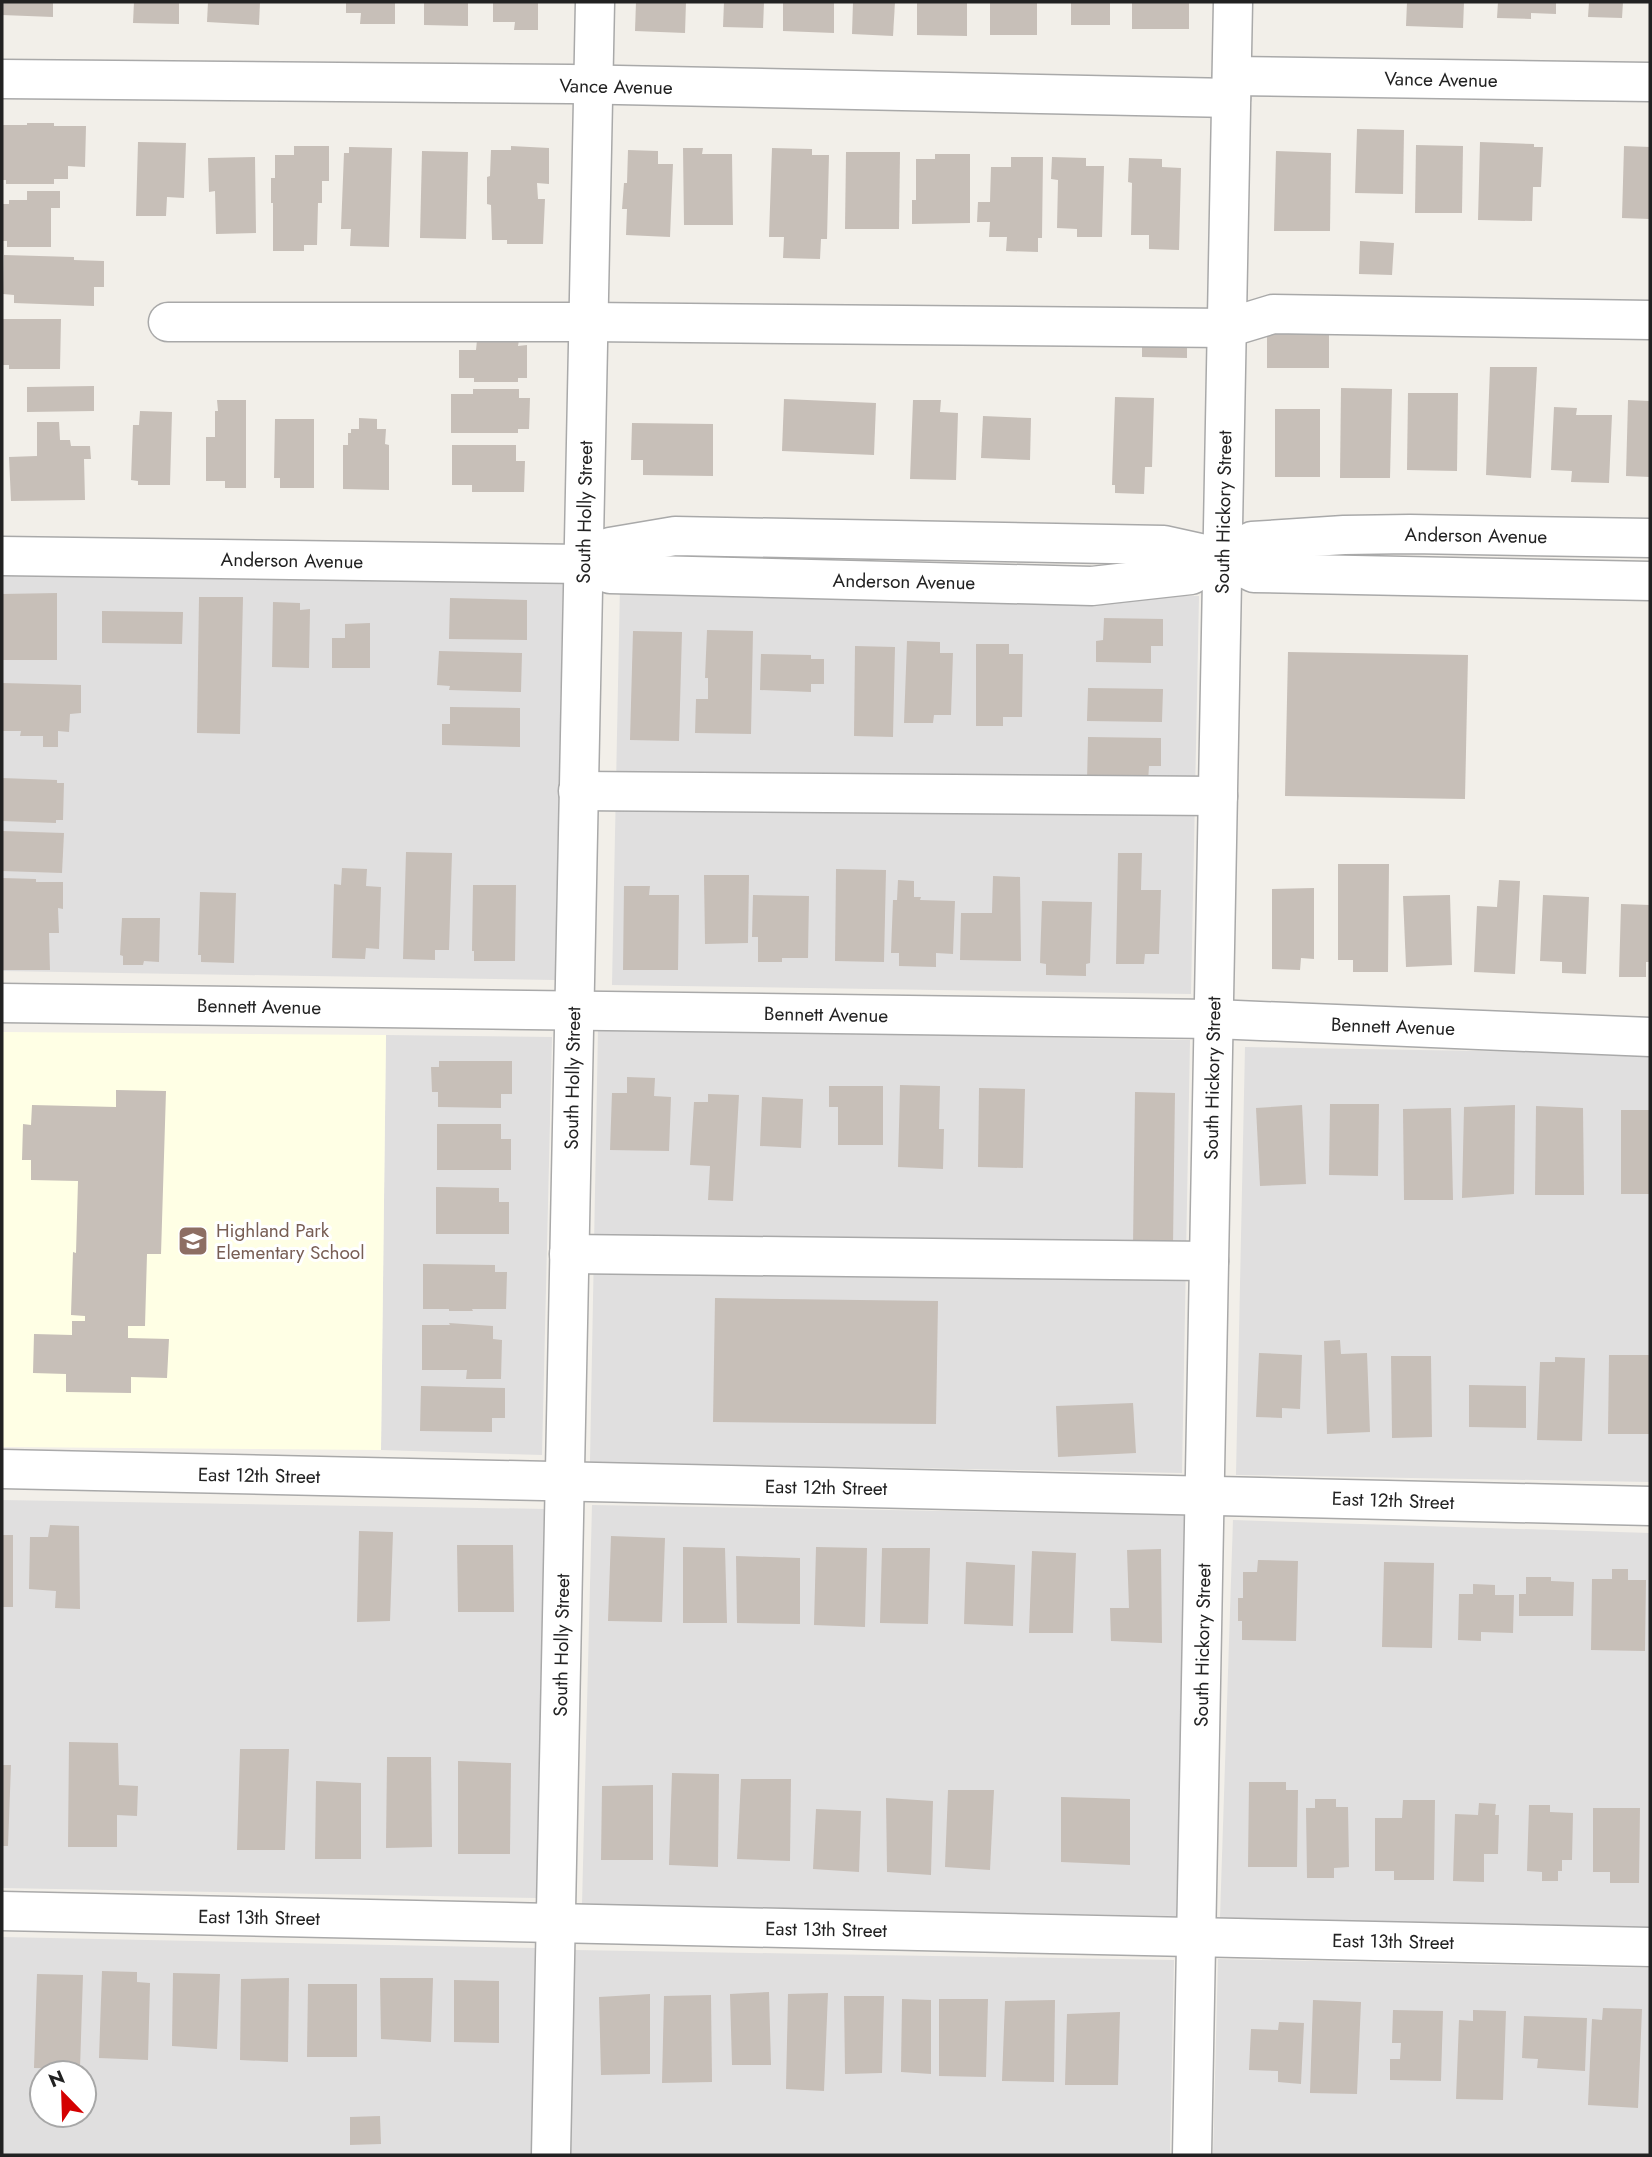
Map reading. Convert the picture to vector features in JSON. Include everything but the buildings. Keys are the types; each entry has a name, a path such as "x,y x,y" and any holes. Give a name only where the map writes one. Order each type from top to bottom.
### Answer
{"street":[{"name":"South Holly Street","path":"551,2155 595,2"},
{"name":"South Hickory Street","path":"1192,2155 1233,2"},
{"name":"Vance Avenue","path":"2,79 593,85 1231,87 1650,82"},
{"path":"168,322 588,322 1227,328 1273,314 1650,320"},
{"name":"Anderson Avenue","path":"2,556 583,564 610,574 1092,586 1191,575 1252,541 1410,534 1650,538"},
{"path":"1223,558 1254,573 1650,581"},
{"path":"578,791 1218,796"},
{"name":"Bennett Avenue","path":"2,1003 1214,1018 1650,1037"},
{"path":"569,1254 1209,1261"},
{"name":"East 12th Street","path":"2,1469 1650,1506"},
{"name":"East 13th Street","path":"2,1911 1650,1947"}],"shaded area":[{"path":"2,572 563,582 555,980 2,971"},
{"path":"620,586 1199,596 1191,994 612,985"},
{"path":"598,1030 1190,1040 1182,1473 590,1462"},
{"name":"Highland Park Elementary School","path":"2,1032 386,1035 381,1450 2,1447"},
{"path":"386,1035 552,1037 542,1455 381,1450"},
{"path":"1245,1047 1650,1054 1650,1482 1236,1475"},
{"path":"2,1500 546,1509 537,1898 2,1888"},
{"path":"592,1505 1185,1515 1176,1916 582,1905"},
{"path":"1233,1520 1650,1533 1650,1931 1220,1918"},
{"path":"2,1937 536,1948 531,2155 2,2155"},
{"path":"575,1950 1174,1960 1170,2155 571,2155"},
{"path":"1218,1959 1650,1968 1650,2155 1213,2155"}],"place":[{"name":"Highland Park Elementary School","path":"193,1241"}]}
